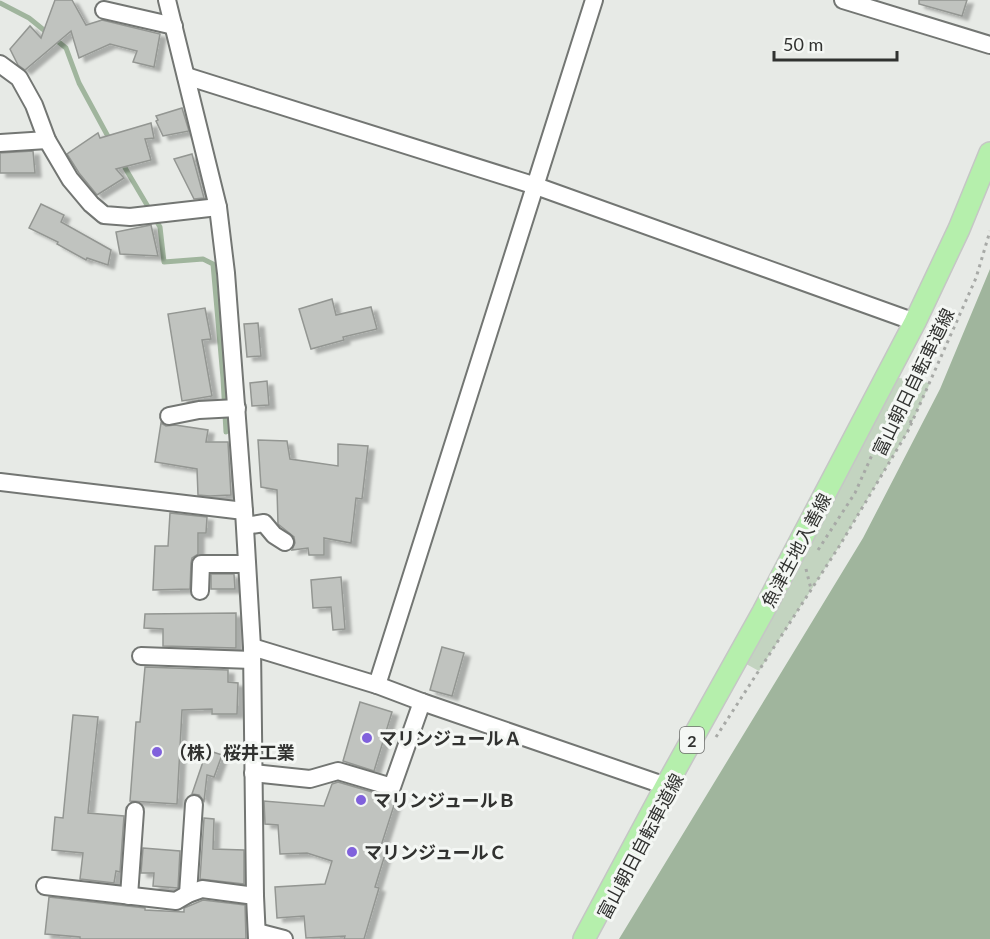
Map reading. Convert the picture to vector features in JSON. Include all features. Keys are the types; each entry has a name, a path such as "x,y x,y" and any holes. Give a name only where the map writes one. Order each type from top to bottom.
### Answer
{"main road":[{"name":"魚津生地入善線","path":"584,939 763,612 915,322 959,230 990,153"}],"street":[{"path":"167,0 218,207 226,273 245,518 252,653 257,935 284,939"},
{"path":"377,685 594,0"},
{"path":"843,0 990,45"},
{"path":"104,10 174,26"},
{"path":"0,64 19,78 34,105 47,140 69,179 91,204 104,214 130,217 218,207"},
{"path":"186,76 536,186 915,322"},
{"path":"0,143 47,140"},
{"path":"169,416 199,410 237,408"},
{"path":"0,483 245,518 264,523 274,535 285,542"},
{"path":"200,591 201,564 247,564"},
{"path":"141,656 252,653 377,685 666,786"},
{"path":"253,773 310,779 338,771 392,787 422,702"},
{"path":"188,894 194,804"},
{"path":"129,896 135,811"},
{"path":"45,886 176,901 202,889 255,896"}],"path":[{"name":"富山朝日自転車道線","path":"714,740 846,536 912,422 976,278 990,231"},
{"path":"885,413 912,422"},
{"path":"817,551 855,493 876,446 882,424"},
{"path":"805,565 811,590"}],"shaded area":[{"path":"990,269 990,939 619,939 863,538 940,389"},
{"path":"887,376 930,383 908,431 840,545 759,671 737,659"}],"building":[{"path":"55,0 72,0 86,25 102,20 160,34 154,67 133,62 137,51 110,44 79,58 71,31 25,70 18,65 10,49 30,26 41,38"},
{"path":"919,0 967,0 962,16 919,4"},
{"path":"182,108 189,131 163,136 156,116"},
{"path":"151,123 154,138 145,139 151,160 116,169 124,178 97,195 67,154 98,133 100,138"},
{"path":"33,151 35,173 0,173 0,153"},
{"path":"192,154 204,198 194,199 174,159"},
{"path":"41,204 64,215 61,222 111,250 108,265 87,258 86,260 57,244 58,242 29,228"},
{"path":"151,225 158,256 120,254 116,232"},
{"path":"332,299 336,315 371,307 377,329 343,337 344,340 311,349 299,309"},
{"path":"205,308 211,339 202,340 212,396 182,401 168,314"},
{"path":"258,323 261,356 247,357 244,324"},
{"path":"267,381 269,405 252,406 250,383"},
{"path":"161,423 166,426 175,425 208,430 206,442 228,442 231,495 198,495 197,469 155,462"},
{"path":"258,440 287,441 290,459 338,466 338,444 368,446 362,499 356,498 351,543 324,538 324,555 309,555 308,548 292,550 295,543 294,537 278,524 277,490 261,487"},
{"path":"170,513 207,517 206,533 198,533 198,554 192,558 190,589 153,590 155,546 168,546"},
{"path":"211,574 234,574 235,589 211,589"},
{"path":"341,577 345,629 333,630 331,607 313,608 311,580"},
{"path":"236,613 236,648 163,646 163,629 144,628 145,614"},
{"path":"442,647 464,653 452,696 430,690"},
{"path":"145,667 228,670 228,682 238,683 237,714 212,714 212,709 182,710 177,804 130,801 136,722 140,722"},
{"name":"マリンジュールＡ","path":"360,702 392,712 374,771 343,761"},
{"path":"73,715 98,717 88,813 124,816 120,872 116,871 114,883 80,879 83,853 52,850 55,817 63,818"},
{"path":"207,750 222,755 214,777 207,775 204,801 199,795 192,794"},
{"path":"338,782 389,797 397,796 381,846 387,848 375,887 379,888 364,939 344,939 345,936 306,938 304,916 277,918 275,887 325,884 332,861 307,853 280,854 278,825 265,824 264,801 324,806 332,784"},
{"path":"204,818 214,819 213,849 244,850 244,884 200,879"},
{"path":"143,848 180,851 178,888 153,886 154,873 141,873"},
{"path":"49,897 145,908 145,910 184,912 184,908 203,900 245,905 246,939 80,939 80,937 45,934"}],"waterway":[{"path":"0,3 29,18 66,48 79,83 111,142"},
{"path":"121,161 160,227 164,262 203,259 213,264 226,432"}],"place":[{"name":"マリンジュールＡ","path":"367,738"},
{"name":"（株）桜井工業","path":"157,752"},
{"name":"マリンジュールＢ","path":"361,800"},
{"name":"マリンジュールＣ","path":"352,852"}]}
